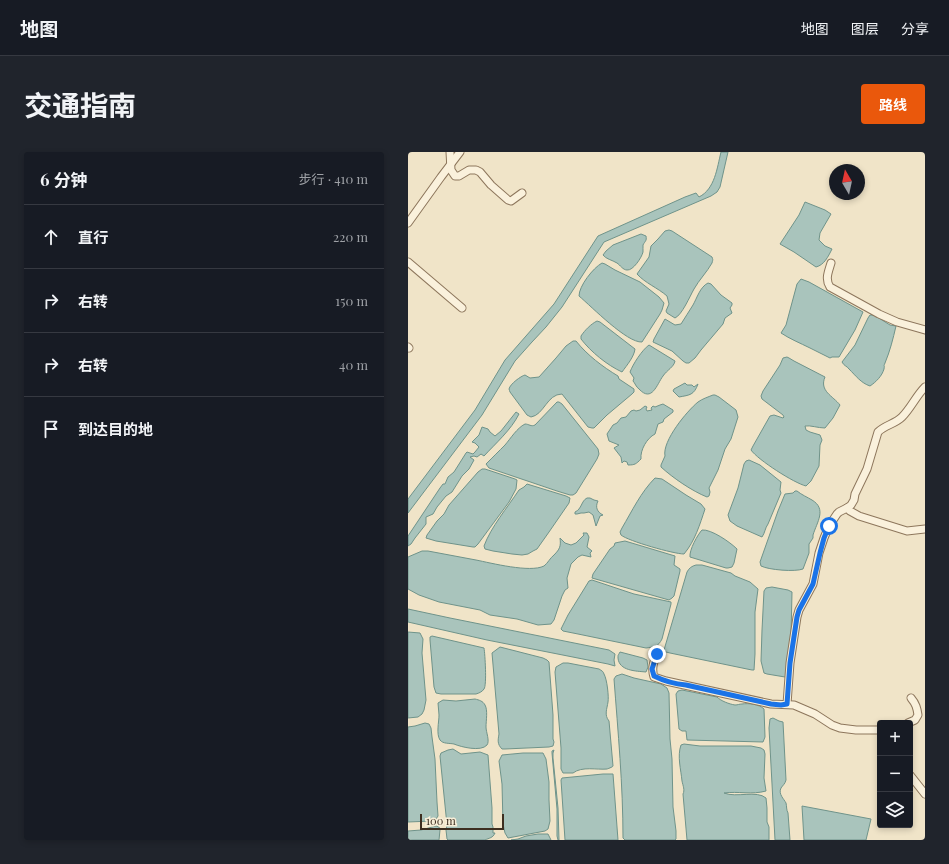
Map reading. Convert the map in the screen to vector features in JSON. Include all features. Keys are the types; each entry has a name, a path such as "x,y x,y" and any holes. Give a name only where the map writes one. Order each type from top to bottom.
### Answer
{"street":[{"path":"450,152 452,170 455,176 459,176 469,170 476,170 480,172 491,185 508,200 511,201 522,193"},
{"path":"408,223 460,152"},
{"path":"408,262 462,308"},
{"path":"832,263 827,282 830,287 879,314 897,322 925,330"},
{"path":"787,704 797,617 799,610 813,584 824,538 829,526 839,512 848,508 854,500 855,494 867,469 878,432 902,416 925,387"},
{"path":"848,508 850,511 859,516 906,531 925,529"},
{"path":"657,654 652,669 654,676 659,679 771,704 794,705 815,714 832,725 840,728 877,730"},
{"path":"911,698 915,702 918,715 913,721"},
{"path":"913,779 925,794"}],"water":[{"path":"721,152 728,152 720,187 717,192 711,196 604,242 562,307 515,361 482,415 408,513 408,499 475,410 505,360 554,304 598,236 685,197 696,193 699,197 709,189 712,183"},
{"path":"805,202 831,214 820,233 819,240 825,246 832,249 824,263 816,267 780,244 799,215"},
{"path":"669,230 712,257 713,260 683,309 675,318 666,311 669,304 667,296 637,274 649,257 651,246 665,231"},
{"path":"641,234 646,236 646,240 643,245 643,252 637,263 629,270 624,269 603,255 613,245"},
{"path":"602,263 640,282 659,297 664,303 660,314 642,342 636,341 619,331 579,296 581,287 587,278 598,265"},
{"path":"801,279 863,312 855,330 839,357 830,358 781,333 786,325 797,284"},
{"path":"708,283 732,303 730,308 732,313 725,318 723,324 695,358 689,363 686,363 672,351 653,342 665,319 675,325 681,324 701,290"},
{"path":"870,315 874,315 890,325 896,326 883,372 870,386 856,377 842,362 855,345"},
{"path":"597,321 635,349 632,358 622,372 600,358 581,339 581,336 586,329"},
{"path":"573,341 576,341 585,351 618,376 619,379 634,389 632,394 594,428 588,427 562,394 553,397 539,413 531,417 527,415 509,389 513,383 525,375 530,378 539,377 566,346"},
{"path":"649,345 675,361 663,376 654,391 647,394 637,387 630,372 638,357"},
{"path":"787,357 825,377 825,390 840,405 833,418 825,428 805,426 806,430 820,435 822,440 820,445 819,466 811,481 806,486 793,481 777,471 751,450 770,416 774,415 784,417 762,399 761,396 783,358"},
{"path":"685,383 694,387 698,384 691,394 679,397 673,391"},
{"path":"713,395 719,397 736,410 738,417 731,439 725,449 718,470 709,488 709,496 707,497 677,480 661,467 661,465 665,456 667,442 676,427 698,402"},
{"path":"557,402 562,404 598,449 599,454 597,459 576,493 570,495 489,468 486,464 519,428 525,424 532,426 535,425"},
{"path":"663,404 673,410 673,412 664,419 663,422 658,424 655,434 649,438 643,448 641,459 632,465 628,465 627,462 624,461 622,463 621,457 614,448 619,445 609,441 607,434 613,425 621,418 626,417 631,411 640,410 645,406 647,407 647,411 652,410 651,408 653,406 655,407"},
{"path":"516,412 519,414 512,425 484,456 481,454 477,457 470,457 474,460 469,469 462,476 452,492 446,496 437,507 433,514 426,517 426,524 408,546 408,536 440,488 443,484 445,484 448,477 454,472 466,453 473,454 479,447 472,442 479,435 482,427 488,429 495,436 501,431"},
{"path":"749,460 760,465 781,482 781,493 762,537 737,526 730,521 728,515 738,488 744,464"},
{"path":"482,469 517,480 516,489 509,502 478,544 473,547 426,538 449,505"},
{"path":"655,478 662,479 701,504 705,509 694,538 684,554 651,547 625,538 621,535 620,532 637,502 645,489"},
{"path":"527,484 566,496 570,498 569,503 537,549 528,554 512,554 485,549 484,546 495,525 519,490"},
{"path":"795,491 817,504 820,512 813,538 809,544 809,553 803,569 782,570 770,569 761,566 760,562 785,494 793,493"},
{"path":"587,498 598,501 597,509 603,515 600,516 596,526 593,515 589,512 575,514"},
{"path":"702,530 715,534 737,549 732,567 726,568 690,557 692,546"},
{"path":"583,533 587,533 589,537 587,547 592,551 590,553 591,557 582,555 571,564 567,578 568,588 562,596 554,620 551,624 538,625 517,619 490,615 480,610 439,602 419,595 408,589 408,557 422,551 510,567 538,568 544,566 558,551 560,547 560,538 565,543 571,545 576,543 584,535"},
{"path":"625,541 675,556 674,565 680,569 680,571 674,596 672,598 669,600 592,578 593,574 615,543"},
{"path":"702,565 731,573 750,582 758,589 755,612 754,670 670,653 664,650 687,572 691,567"},
{"path":"592,580 634,594 671,602 662,639 659,644 654,647 646,648 563,631 561,629 568,615 589,581"},
{"path":"772,587 792,592 791,636 785,677 764,673 761,661 764,591 766,588"},
{"path":"408,609 609,650 615,654 615,666 408,622"},
{"path":"408,632 420,633 423,639 422,653 426,700 422,714 418,717 408,718"},
{"path":"432,636 484,648 485,686 482,691 476,694 436,693 434,687 430,640 430,637"},
{"path":"500,647 543,658 549,662 553,715 553,746 502,749 499,745 492,653"},
{"path":"620,652 647,660 648,667 646,672 629,670 621,666 618,658"},
{"path":"563,663 599,669 604,673 608,692 606,714 609,721 613,766 607,769 590,769 573,773 563,773 561,769 561,748 555,672 556,667"},
{"path":"622,674 661,684 667,688 669,693 673,807 676,831 675,840 625,840 623,838 621,778 614,679 616,676"},
{"path":"682,690 717,697 733,705 750,704 762,707 764,709 765,737 763,742 687,740 686,731 679,729 676,694 678,691"},
{"path":"475,699 482,702 486,707 487,745 476,749 444,743 441,741 438,735 438,703 443,700 456,701"},
{"path":"773,718 783,722 786,780 780,792 786,803 790,840 775,840 769,728 770,719"},
{"path":"425,723 429,724 431,728 435,759 438,816 432,821 408,822 408,727"},
{"path":"681,745 700,746 751,746 764,750 764,778 766,791 756,793 724,793 734,795 752,794 766,798 769,840 687,840 683,794 684,789 679,758"},
{"path":"453,749 461,754 480,752 488,755 492,824 493,833 495,833 492,837 485,840 447,839 440,756 441,753"},
{"path":"554,750 553,758 558,808 559,840 557,836 557,809 552,753"},
{"path":"543,753 546,759 549,782 550,821 548,829 545,831 508,838 503,824 502,784 499,761 502,755"},
{"path":"613,774 618,840 565,840 562,778"},
{"path":"802,806 871,819 866,840 804,840"},
{"path":"436,826 439,827 440,830 439,840 408,840 408,831 421,830"},
{"path":"548,834 551,840 511,840 526,836"}],"route":[{"path":"657,654 652,669 654,676 659,679 771,704 787,704 790,663 797,617 799,610 813,584 824,538 829,526"}]}
